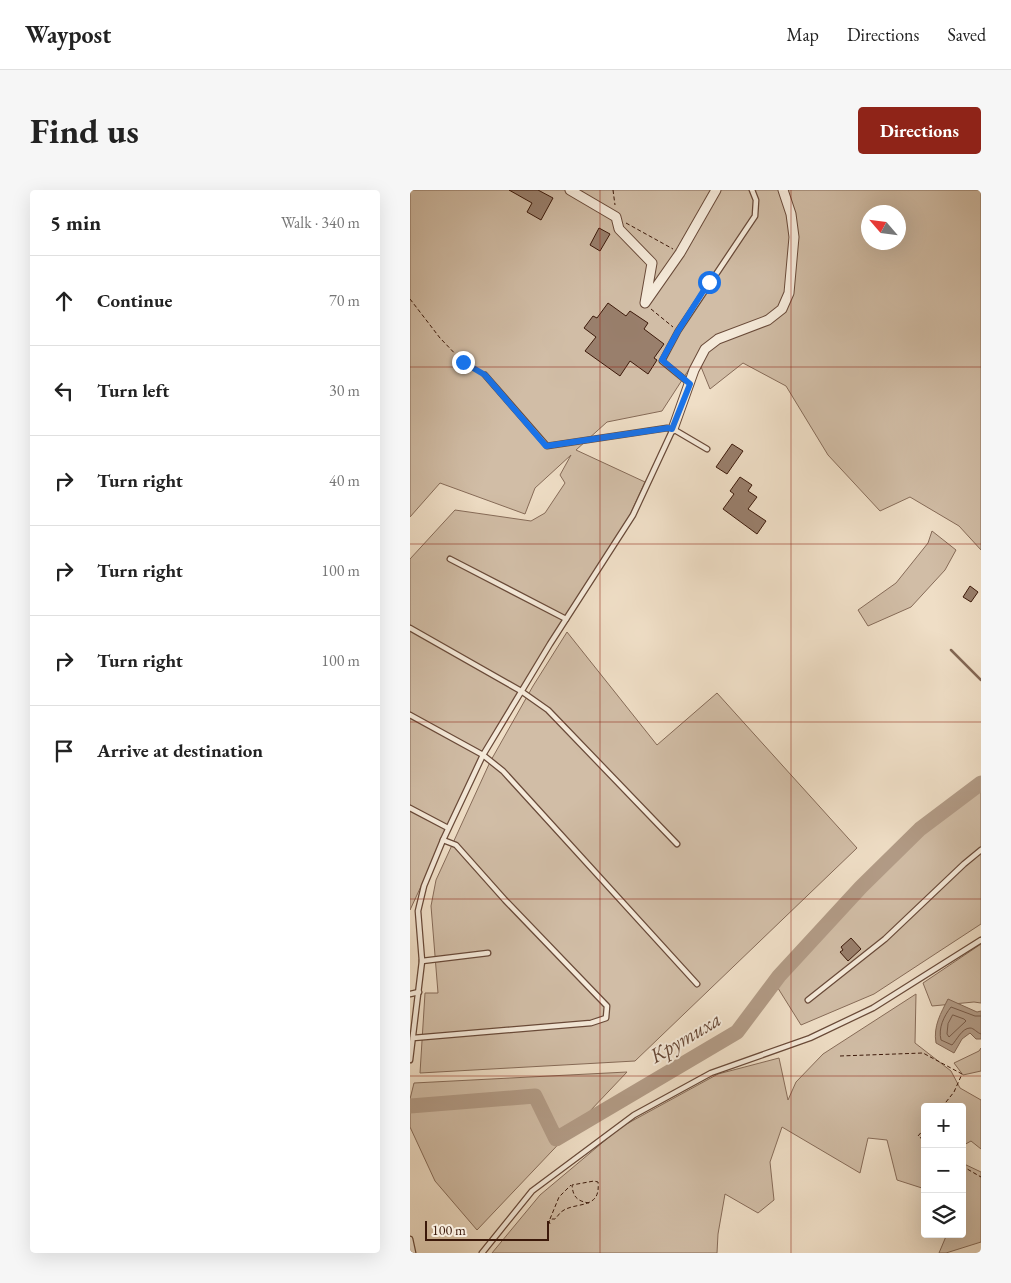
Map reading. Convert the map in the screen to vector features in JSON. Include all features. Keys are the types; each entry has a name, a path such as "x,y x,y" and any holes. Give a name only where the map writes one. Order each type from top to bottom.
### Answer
{"street":[{"path":"570,190 616,218 619,229 652,263 645,304"},
{"path":"645,304 680,253 716,190"},
{"path":"672,429 701,354 710,344 734,332 768,320 782,309 789,293 794,238 792,214 783,190"}],"lane":[{"path":"690,384 662,360 678,331 755,216 756,200 752,190"},
{"path":"485,375 546,446 668,428 707,449"},
{"path":"410,1060 422,961 418,911 424,886 443,840 483,755 566,619 633,515 672,429"},
{"path":"450,559 566,619"},
{"path":"410,628 521,691 548,710 677,844"},
{"path":"410,715 483,755 503,771 697,984"},
{"path":"410,808 448,828"},
{"path":"413,1038 591,1023 606,1018 607,1006 504,900 456,845 443,840"},
{"path":"808,1000 885,939 981,850"},
{"path":"482,1253 532,1192 634,1116 711,1073 810,1038 873,1008 981,940"},
{"path":"422,961 488,953"},
{"path":"410,994 419,992"},
{"path":"410,1239 413,1253"}],"path":[{"path":"614,190 616,218 680,253"},
{"path":"410,299 440,338 463,362 485,375"},
{"path":"645,304 678,331"},
{"path":"840,1056 923,1053 962,1074 954,1092 945,1103"},
{"path":"966,1168 981,1177"},
{"path":"549,1221 555,1219 566,1209 592,1201 598,1191 598,1182 572,1184 559,1197 549,1221 550,1224"},
{"path":"572,1184 573,1193 577,1200 589,1203"}],"shaded area":[{"path":"410,190 981,190 981,550 959,526 910,497 880,511 828,455 786,386 743,363 710,389 697,357 662,411 607,422 576,450 645,482 628,519 488,742 410,910 410,559 455,510 531,521 545,513 565,483 560,475 571,455 535,488 525,514 440,483 410,517"},
{"path":"932,531 956,550 945,570 911,607 868,626 858,610 896,583 928,543"},
{"path":"567,632 657,745 717,693 857,848 635,1061 420,1073 425,993 438,993 431,906 436,880 490,762 533,686"},
{"path":"981,787 981,924 874,994 801,1025 776,985 917,834"},
{"path":"981,944 981,1003 932,1006 923,983"},
{"path":"916,994 915,1043 951,1071 960,1088 981,1100 981,1149 971,1141 966,1144 966,1103 921,1103 921,1188 897,1180 887,1140 868,1138 860,1173 782,1127 770,1162 774,1200 758,1213 725,1194 718,1234 717,1253 492,1253 540,1195 621,1127 718,1074 779,1058 788,1100 796,1082 823,1054"},
{"path":"981,1048 981,1071 963,1075 954,1063 979,1051"},
{"path":"627,1072 477,1230 435,1181 410,1127 410,1099 414,1083"},
{"path":"966,1165 981,1172 981,1242 946,1253 939,1253 945,1238 966,1238"}],"water":[{"path":"948,999 977,1012 981,1011 981,1039 976,1039 970,1033 962,1039 954,1053 936,1043 935,1037 940,1015"}],"building":[{"path":"509,190 538,190 553,198 541,220 527,212 532,203"},
{"path":"599,228 610,234 600,251 590,245"},
{"path":"608,303 626,316 630,311 648,323 644,329 664,344 654,358 657,360 648,374 630,361 620,376 585,351 596,337 584,328 593,316 597,318"},
{"path":"732,444 743,451 727,474 716,467"},
{"path":"740,477 752,485 748,491 757,497 748,509 766,521 757,534 723,509 734,494 730,491"},
{"path":"970,586 978,592 971,602 963,597"},
{"path":"851,938 861,949 848,961 840,952 843,950 841,947"}],"waterway":[{"path":"951,650 981,680"},
{"name":"Крутиха","path":"410,1106 535,1096 556,1139 737,1032 779,976 861,887 920,829 981,783"}],"route":[{"path":"463,362 485,375 546,446 668,428 672,429 690,384 662,360 709,282"}]}
